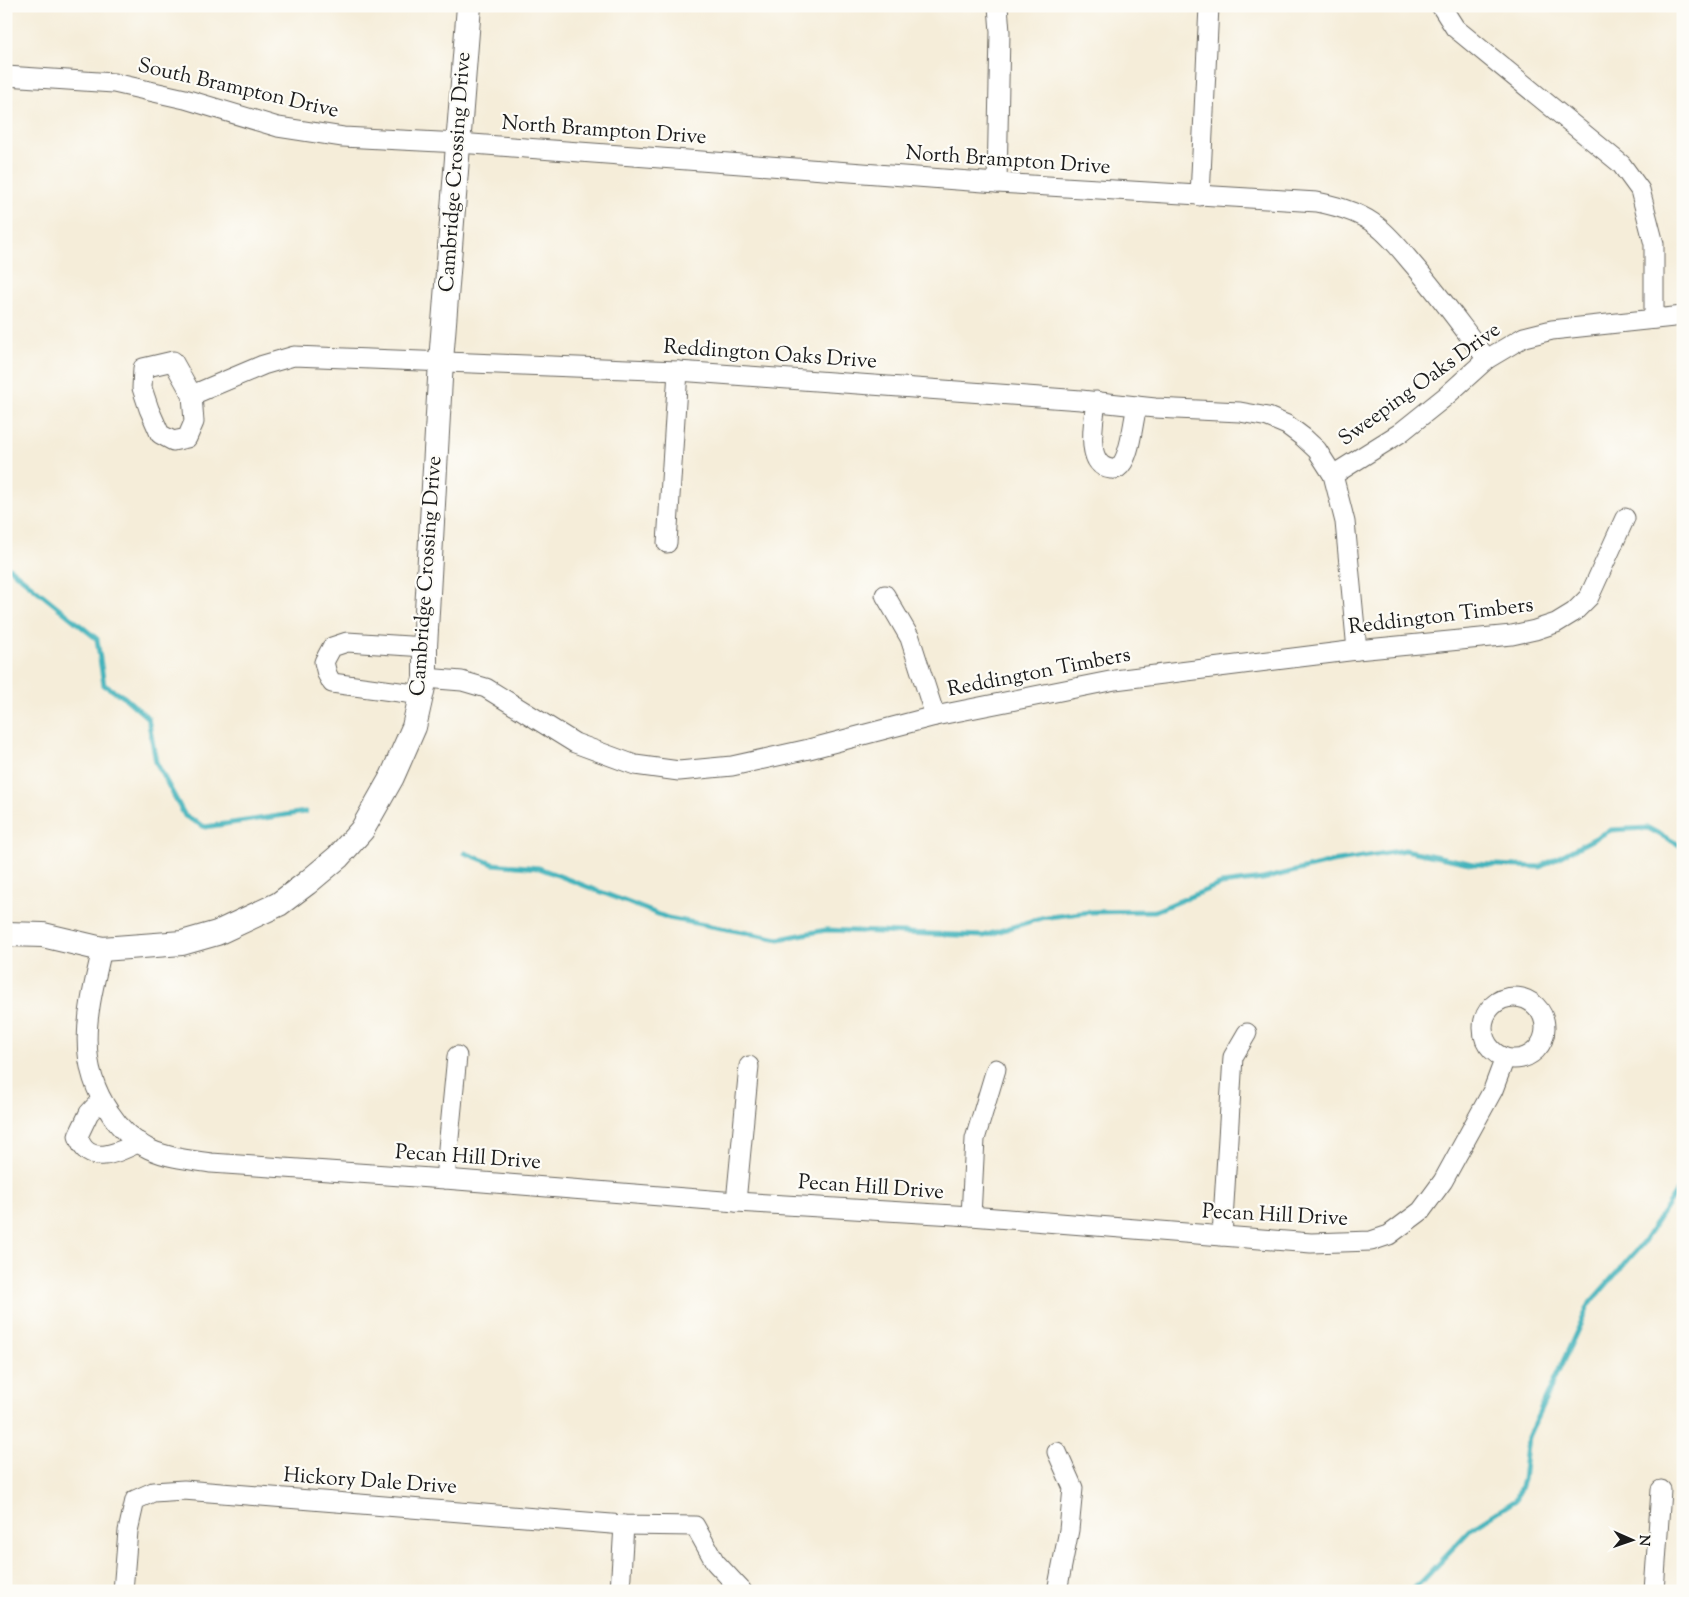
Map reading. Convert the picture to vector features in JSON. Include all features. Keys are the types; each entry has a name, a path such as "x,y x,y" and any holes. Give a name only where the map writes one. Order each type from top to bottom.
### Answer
{"street":[{"name":"Cambridge Crossing Drive","path":"6,934 43,935 102,949 182,943 217,932 279,904 338,857 362,830 392,777 414,727 423,686 441,361 468,6"},
{"path":"997,184 1000,32 998,6"},
{"path":"1200,196 1209,6"},
{"path":"1441,6 1455,28 1621,164 1640,190 1654,244 1654,319"},
{"name":"South Brampton Drive","path":"6,76 114,83 185,99 278,127 343,137 459,142"},
{"name":"North Brampton Drive","path":"459,142 997,184 1316,202 1335,205 1378,226 1398,246 1487,359"},
{"name":"Sweeping Oaks Drive","path":"1333,475 1400,433 1445,397 1487,359 1524,337 1552,330 1683,316"},
{"name":"Reddington Oaks Drive","path":"192,394 263,365 294,356 678,371 1096,401 1137,406 1240,412 1268,416 1288,425 1303,437 1316,450 1333,475 1345,522 1356,650"},
{"path":"667,543 678,371"},
{"path":"1096,401 1093,452 1099,465 1106,469 1114,470 1122,465 1126,457 1137,406"},
{"name":"Reddington Timbers","path":"425,647 347,642 332,647 324,662 332,683 423,686 462,681 486,688 575,743 635,765 679,771 732,766 809,749 935,716 1115,680 1356,650 1512,635 1535,630 1556,623 1574,612 1589,597 1625,518"},
{"path":"885,595 910,638 935,716"},
{"name":"Pecan Hill Drive","path":"102,949 90,1002 87,1030 87,1057 92,1078 101,1100 118,1126 148,1148 178,1158 211,1163 736,1202 971,1216 1311,1243 1372,1241 1389,1235 1421,1211 1443,1181 1494,1090 1505,1058"},
{"path":"1222,1236 1233,1057 1247,1033"},
{"path":"445,1179 457,1056"},
{"path":"736,1202 749,1066"},
{"path":"971,1216 975,1139 996,1069"},
{"path":"101,1100 89,1113 78,1136 80,1144 85,1150 98,1156 125,1149 139,1142"},
{"path":"1057,1452 1073,1488 1069,1530 1057,1591"},
{"name":"Hickory Dale Drive","path":"123,1591 128,1531 135,1500 153,1492 184,1490 624,1525 695,1526 715,1562 742,1591"},
{"path":"1654,1591 1661,1490"},
{"path":"620,1591 624,1525"}],"waterway":[{"path":"8,567 97,639 104,685 124,697 148,718 156,762 185,816 205,827 305,812"},
{"path":"465,853 493,864 539,868 668,918 779,939 826,930 984,936 1041,918 1089,912 1155,911 1221,884 1263,879 1332,862 1405,850 1474,864 1540,867 1611,830 1648,828 1683,847"},
{"path":"1412,1591 1471,1529 1516,1500 1523,1480 1528,1437 1590,1303 1643,1243 1676,1192 1683,1185"}]}
